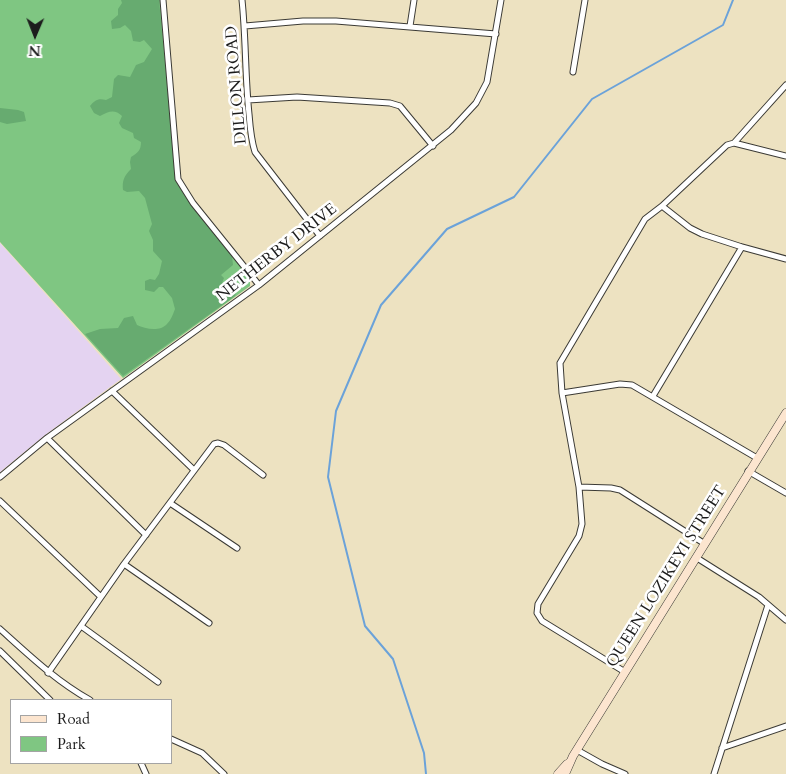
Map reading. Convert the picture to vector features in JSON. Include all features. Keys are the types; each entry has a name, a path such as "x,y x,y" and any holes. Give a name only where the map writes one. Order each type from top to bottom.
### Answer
{"main road":[{"name":"QUEEN LOZIKEYI STREET","path":"565,774 575,753 697,558 756,458 786,413"},
{"name":"QUEEN LOZIKEYI STREET","path":"558,774 575,753"}],"street":[{"path":"163,0 178,179 193,203 259,285"},
{"name":"DILLON ROAD","path":"242,0 248,100 252,141 255,152 320,236"},
{"path":"410,26 414,0"},
{"name":"NETHERBY DRIVE","path":"0,477 47,438 259,285 433,146 464,118 484,90 490,73 501,0"},
{"path":"574,72 585,0"},
{"path":"245,26 303,21 336,21 496,34"},
{"path":"734,143 786,85"},
{"path":"248,100 298,97 390,103 400,106 433,146"},
{"path":"625,672 542,621 537,613 538,604 581,530 579,487 562,393 560,363 645,219 662,206 727,145 734,143 786,156"},
{"path":"662,206 690,228 742,247 786,259"},
{"path":"653,396 742,247"},
{"path":"562,393 632,384 756,458"},
{"path":"112,391 194,470"},
{"path":"47,438 146,535"},
{"path":"48,673 124,564 216,443 224,445 264,475"},
{"path":"748,471 786,493"},
{"path":"579,487 620,490 705,544"},
{"path":"0,501 100,597"},
{"path":"170,503 237,548"},
{"path":"697,558 749,590 786,620"},
{"path":"124,564 209,623"},
{"path":"714,774 768,604"},
{"path":"81,626 158,682"},
{"path":"0,629 48,673 87,699"},
{"path":"0,651 49,699"},
{"path":"722,748 786,726"},
{"path":"172,739 202,753 224,774"},
{"path":"575,753 625,774"}],"shaded area":[{"path":"0,243 121,379 45,435 0,472"}],"green space":[{"path":"0,0 160,0 175,172 191,204 250,278 250,286 123,378 0,242"},
{"path":"121,0 159,0 176,180 191,204 232,256 233,265 221,275 224,278 222,293 231,290 236,293 235,296 123,376 85,334 100,329 118,328 124,318 133,316 137,325 148,329 157,329 164,327 172,317 175,309 172,298 163,287 159,287 154,292 145,290 145,281 155,280 159,274 162,261 153,251 153,240 149,231 152,224 145,198 139,191 127,192 123,190 124,179 131,169 131,157 139,151 141,142 134,138 133,133 122,128 119,123 122,116 117,112 112,111 100,116 94,113 90,106 97,100 106,100 112,97 114,79 118,75 130,77 136,65 144,62 152,49 144,40 140,42 133,41 131,31 125,25 112,29 111,21 118,15 118,9 122,3"},
{"path":"0,108 24,112 26,121 7,124 0,122"}],"waterway":[{"path":"426,774 424,753 393,659 365,626 328,477 336,411 381,305 447,229 514,197 592,99 723,25 733,0"}]}
